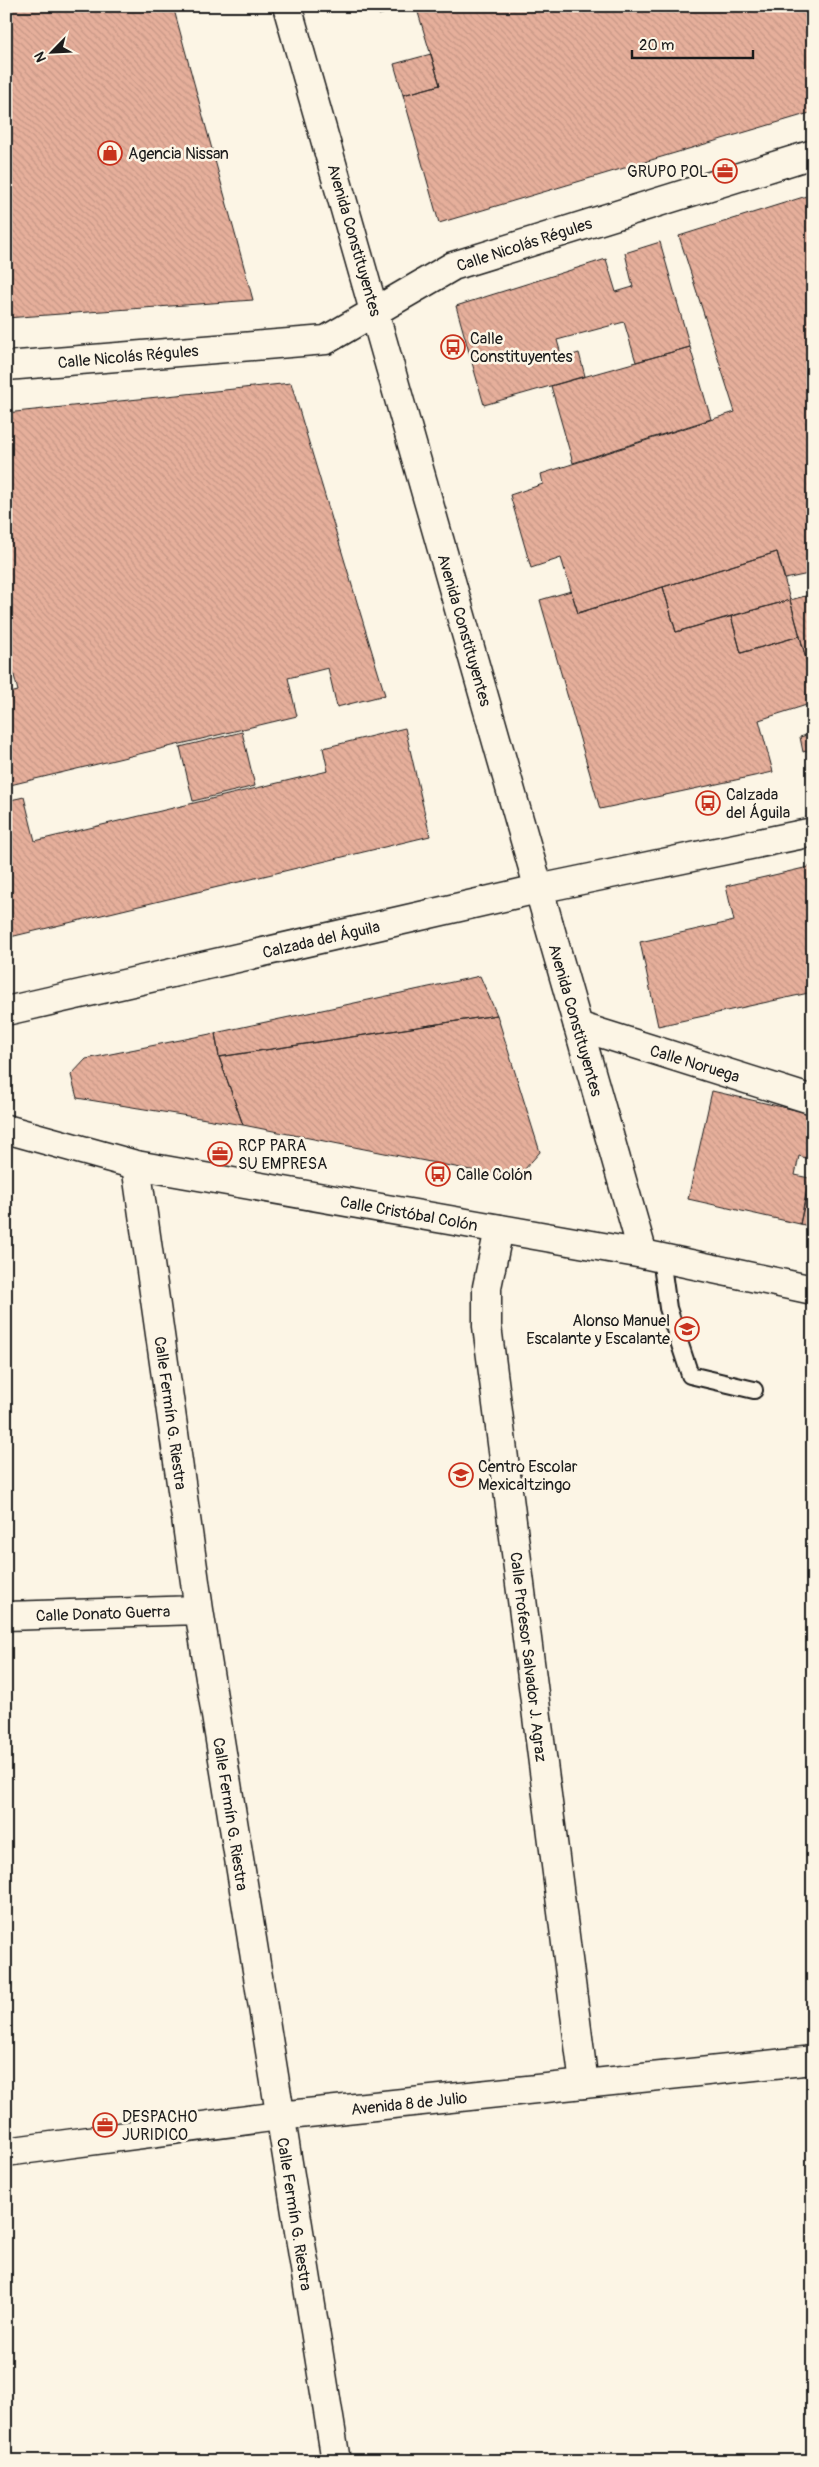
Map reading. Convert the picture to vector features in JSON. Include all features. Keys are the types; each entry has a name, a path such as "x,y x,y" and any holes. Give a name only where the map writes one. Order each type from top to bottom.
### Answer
{"street":[{"name":"Avenida Constituyentes","path":"287,6 376,312 578,1026 652,1256"},
{"name":"Calle Nicolás Régules","path":"6,366 326,340 453,266 813,154"},
{"name":"Calzada del Águila","path":"6,1011 538,889 813,832"},
{"name":"Calle Noruega","path":"578,1026 813,1100"},
{"name":"Calle Cristóbal Colón","path":"6,1129 136,1165 652,1256 813,1290"},
{"name":"Calle Fermín G. Riestra","path":"136,1165 199,1610 336,2461"},
{"name":"Calle Profesor Salvador J. Agraz","path":"499,1229 487,1287 487,1326 584,2084"},
{"name":"Calle Donato Guerra","path":"6,1616 199,1610"},
{"name":"Avenida 8 de Julio","path":"6,2152 279,2116 813,2060"}],"lane":[{"path":"652,1256 690,1375 754,1390"}],"building":[{"name":"Agencia Nissan","path":"6,6 173,6 253,300 6,318"},
{"path":"377,6 408,6 379,15"},
{"path":"416,6 813,6 813,112 439,223 403,95 440,85"},
{"path":"431,54 440,85 403,95 394,64"},
{"path":"813,194 813,573 785,579 777,552 578,613 561,558 531,568 510,495 543,484 541,474 735,412 679,236"},
{"path":"660,242 690,347 636,362 624,322 557,340 562,358 579,353 585,376 484,405 456,306 606,259 616,292 633,287 625,253"},
{"path":"690,347 711,419 573,463 551,386"},
{"path":"291,383 385,695 337,707 328,668 288,678 297,716 6,786 6,694 18,691 6,644 6,413"},
{"path":"777,552 790,600 676,632 663,587"},
{"path":"663,587 676,632 731,616 741,653 800,636 813,685 813,703 759,720 773,772 600,809 540,600 571,591 578,613"},
{"path":"813,594 813,685 790,600"},
{"path":"790,600 800,636 741,653 731,616"},
{"path":"405,728 430,836 6,938 6,801 24,797 35,841 328,771 323,748"},
{"path":"242,732 255,786 193,801 180,747"},
{"path":"813,733 813,749 803,752 800,737"},
{"path":"813,866 813,992 658,1026 640,942 734,921 726,886"},
{"path":"480,976 497,1015 219,1057 215,1033"},
{"path":"497,1015 540,1152 516,1179 243,1125 219,1057"},
{"path":"215,1033 219,1057 243,1125 77,1098 71,1075 86,1059"},
{"path":"712,1091 813,1114 813,1160 799,1156 795,1175 809,1178 800,1224 688,1199"},
{"path":"813,1168 813,1227 800,1224"}],"place":[{"name":"Agencia Nissan","path":"110,153"},
{"name":"GRUPO POL","path":"725,171"},
{"name":"Calle Constituyentes","path":"453,347"},
{"name":"Calzada del Águila","path":"708,803"},
{"name":"RCP PARA SU EMPRESA","path":"220,1154"},
{"name":"Calle Colón","path":"438,1174"},
{"name":"Alonso Manuel Escalante y Escalante","path":"687,1329"},
{"name":"Centro Escolar Mexicaltzingo","path":"461,1475"},
{"name":"DESPACHO JURIDICO","path":"105,2125"}]}
